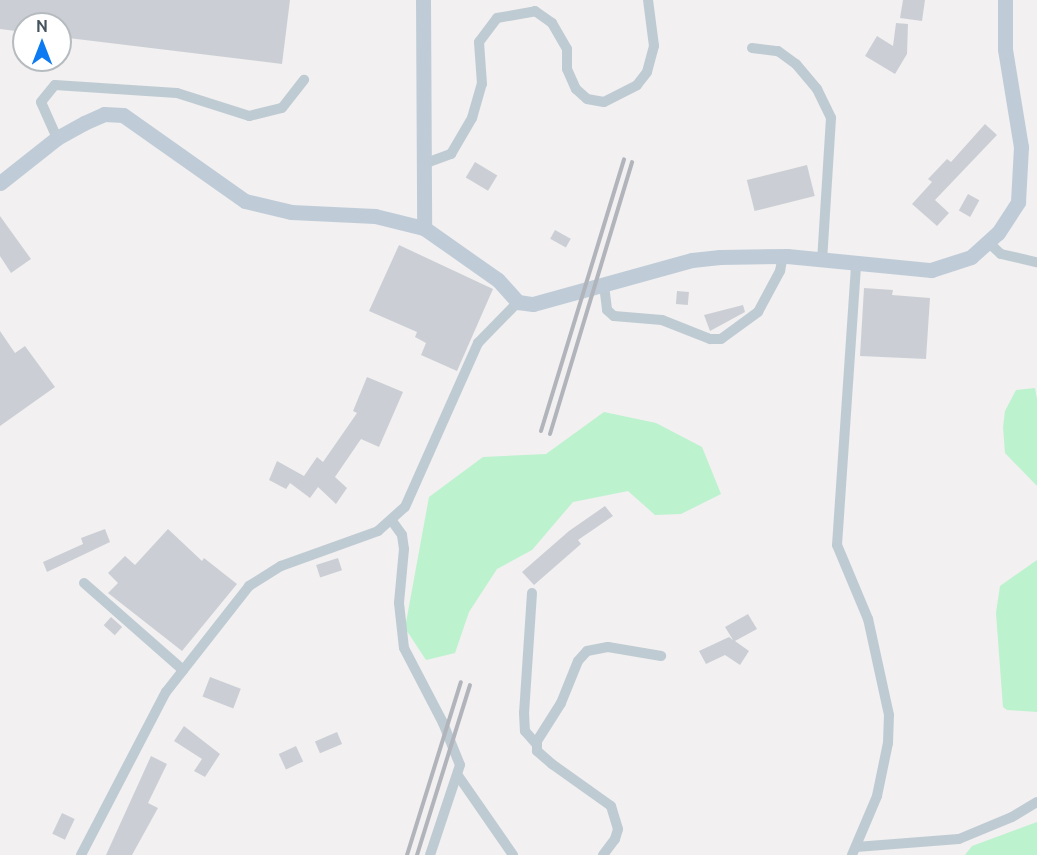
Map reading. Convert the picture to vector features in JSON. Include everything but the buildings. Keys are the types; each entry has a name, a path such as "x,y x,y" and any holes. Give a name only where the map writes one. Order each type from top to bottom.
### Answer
{"street":[{"path":"423,0 426,163 424,228"},
{"path":"426,163 451,154 472,118 483,84 479,42 497,18 535,11 552,23 567,49 567,69 576,89 586,99 604,102 637,85 647,72 654,46 648,0"},
{"path":"0,183 57,138 104,114 123,115 245,201 291,212 375,216 424,228 498,280 518,302 533,304 692,260 783,256 931,270 956,264 989,243 1008,219 1021,189 1021,147 1005,49 1005,0"},
{"path":"752,48 778,51 796,64 817,89 831,118 822,260"},
{"path":"57,138 41,102 55,86 177,93 249,116 282,108 304,80"},
{"path":"989,243 1001,254 1037,262"},
{"path":"604,285 607,310 614,316 662,320 710,339 721,339 758,312 780,271 783,256"},
{"path":"856,263 837,545 868,619 889,715 888,743 877,796 854,851 959,839 1012,818 1037,802"},
{"path":"81,855 132,751 183,670 237,599 261,576 358,541 392,521 413,494 478,343 518,302"},
{"path":"392,521 402,535 404,549 399,603 404,648 443,723 460,765 459,777 430,855"},
{"path":"84,583 183,670"},
{"path":"532,593 524,713 525,731 537,745 537,750 552,764 611,806 618,829 615,840 603,855"},
{"path":"537,745 561,703 578,661 587,651 608,647 661,656"},
{"path":"459,777 513,855"}],"green space":[{"path":"1035,388 1037,486 1005,453 1003,427 1005,411 1016,390"},
{"path":"604,412 656,423 702,447 721,494 681,514 655,515 628,491 573,502 532,550 497,569 469,612 455,653 426,660 405,628 429,497 483,457 546,454"},
{"path":"1037,560 1037,712 1007,710 1003,707 996,613 1000,586"},
{"path":"1037,822 1037,855 965,855 972,846"}],"railway":[{"path":"541,431 624,159"},
{"path":"550,434 632,162"},
{"path":"407,855 461,682"},
{"path":"417,855 470,685"}]}
